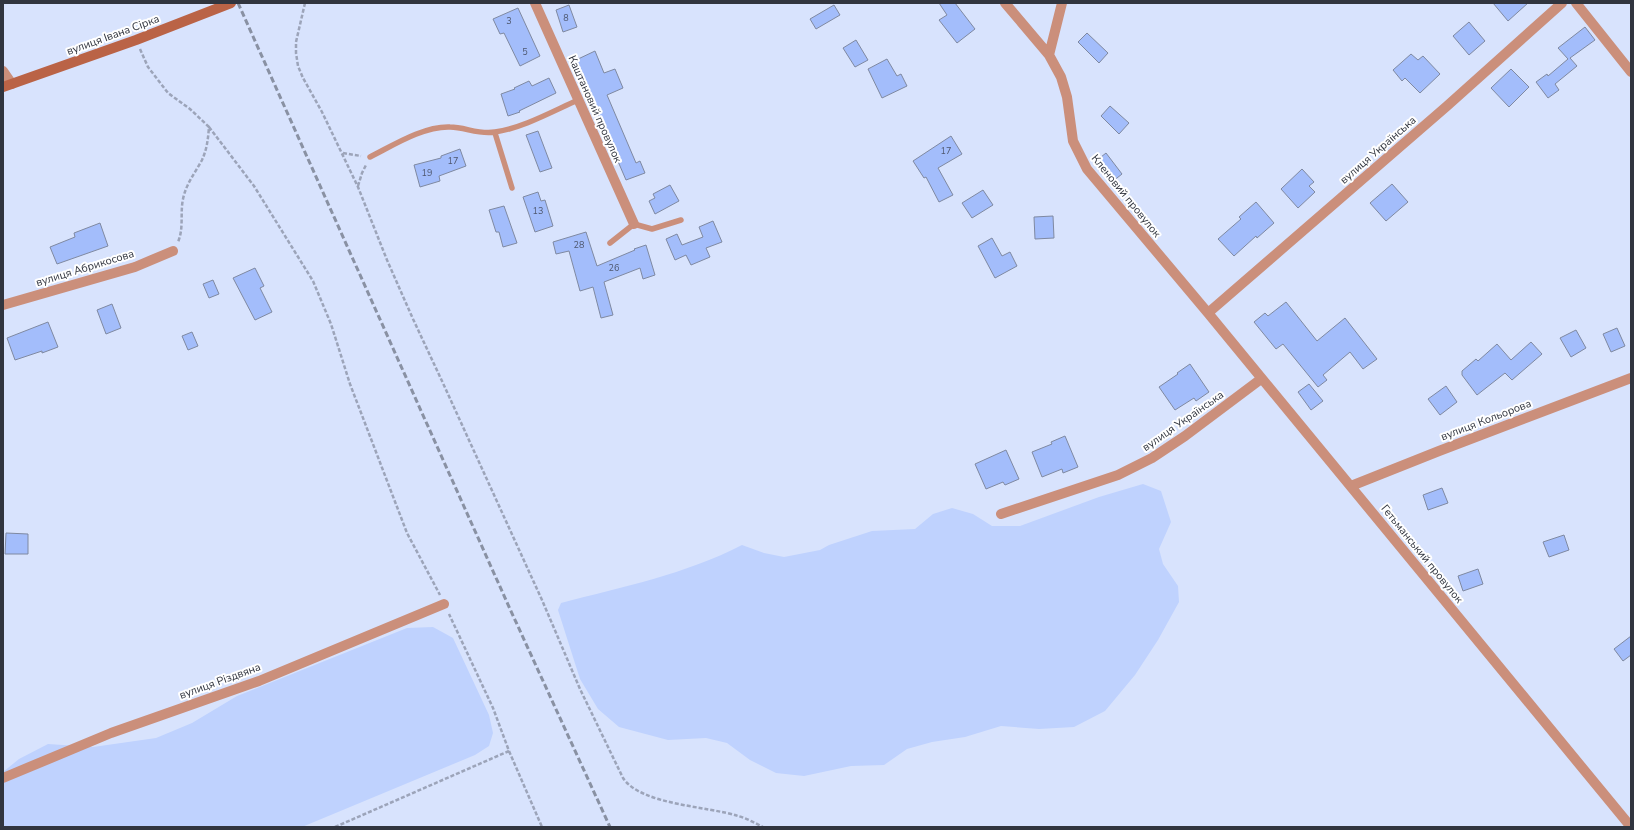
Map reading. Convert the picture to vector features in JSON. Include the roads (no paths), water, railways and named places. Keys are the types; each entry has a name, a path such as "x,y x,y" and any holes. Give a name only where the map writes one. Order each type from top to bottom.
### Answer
{"street":[{"name":"вулиця Івана Сірка","path":"7,85 136,40 231,3"},
{"name":"Каштановий провулок","path":"535,3 634,224"},
{"name":"Кленовий провулок","path":"1005,3 1049,55 1061,77 1068,97 1073,141 1087,169 1208,313 1260,379"},
{"path":"1049,55 1062,3"},
{"name":"вулиця Українська","path":"1208,313 1447,106 1562,3"},
{"path":"1576,3 1631,72"},
{"path":"3,70 7,85"},
{"name":"вулиця Абрикосова","path":"3,305 135,267 173,251"},
{"name":"вулиця Кольорова","path":"1351,486 1631,378"},
{"name":"вулиця Українська","path":"1001,514 1118,475 1152,458 1185,436 1260,379"},
{"name":"Гетьманський провулок","path":"1260,379 1351,486 1631,827"},
{"name":"вулиця Різдвяна","path":"3,778 111,733 259,681 444,604"}],"lane":[{"path":"370,157 420,133 449,127 494,133 516,126 578,100"},
{"path":"494,133 512,188"},
{"path":"610,244 634,224 652,229 681,220"}],"railway":[{"path":"238,3 510,609 610,827"}]}
